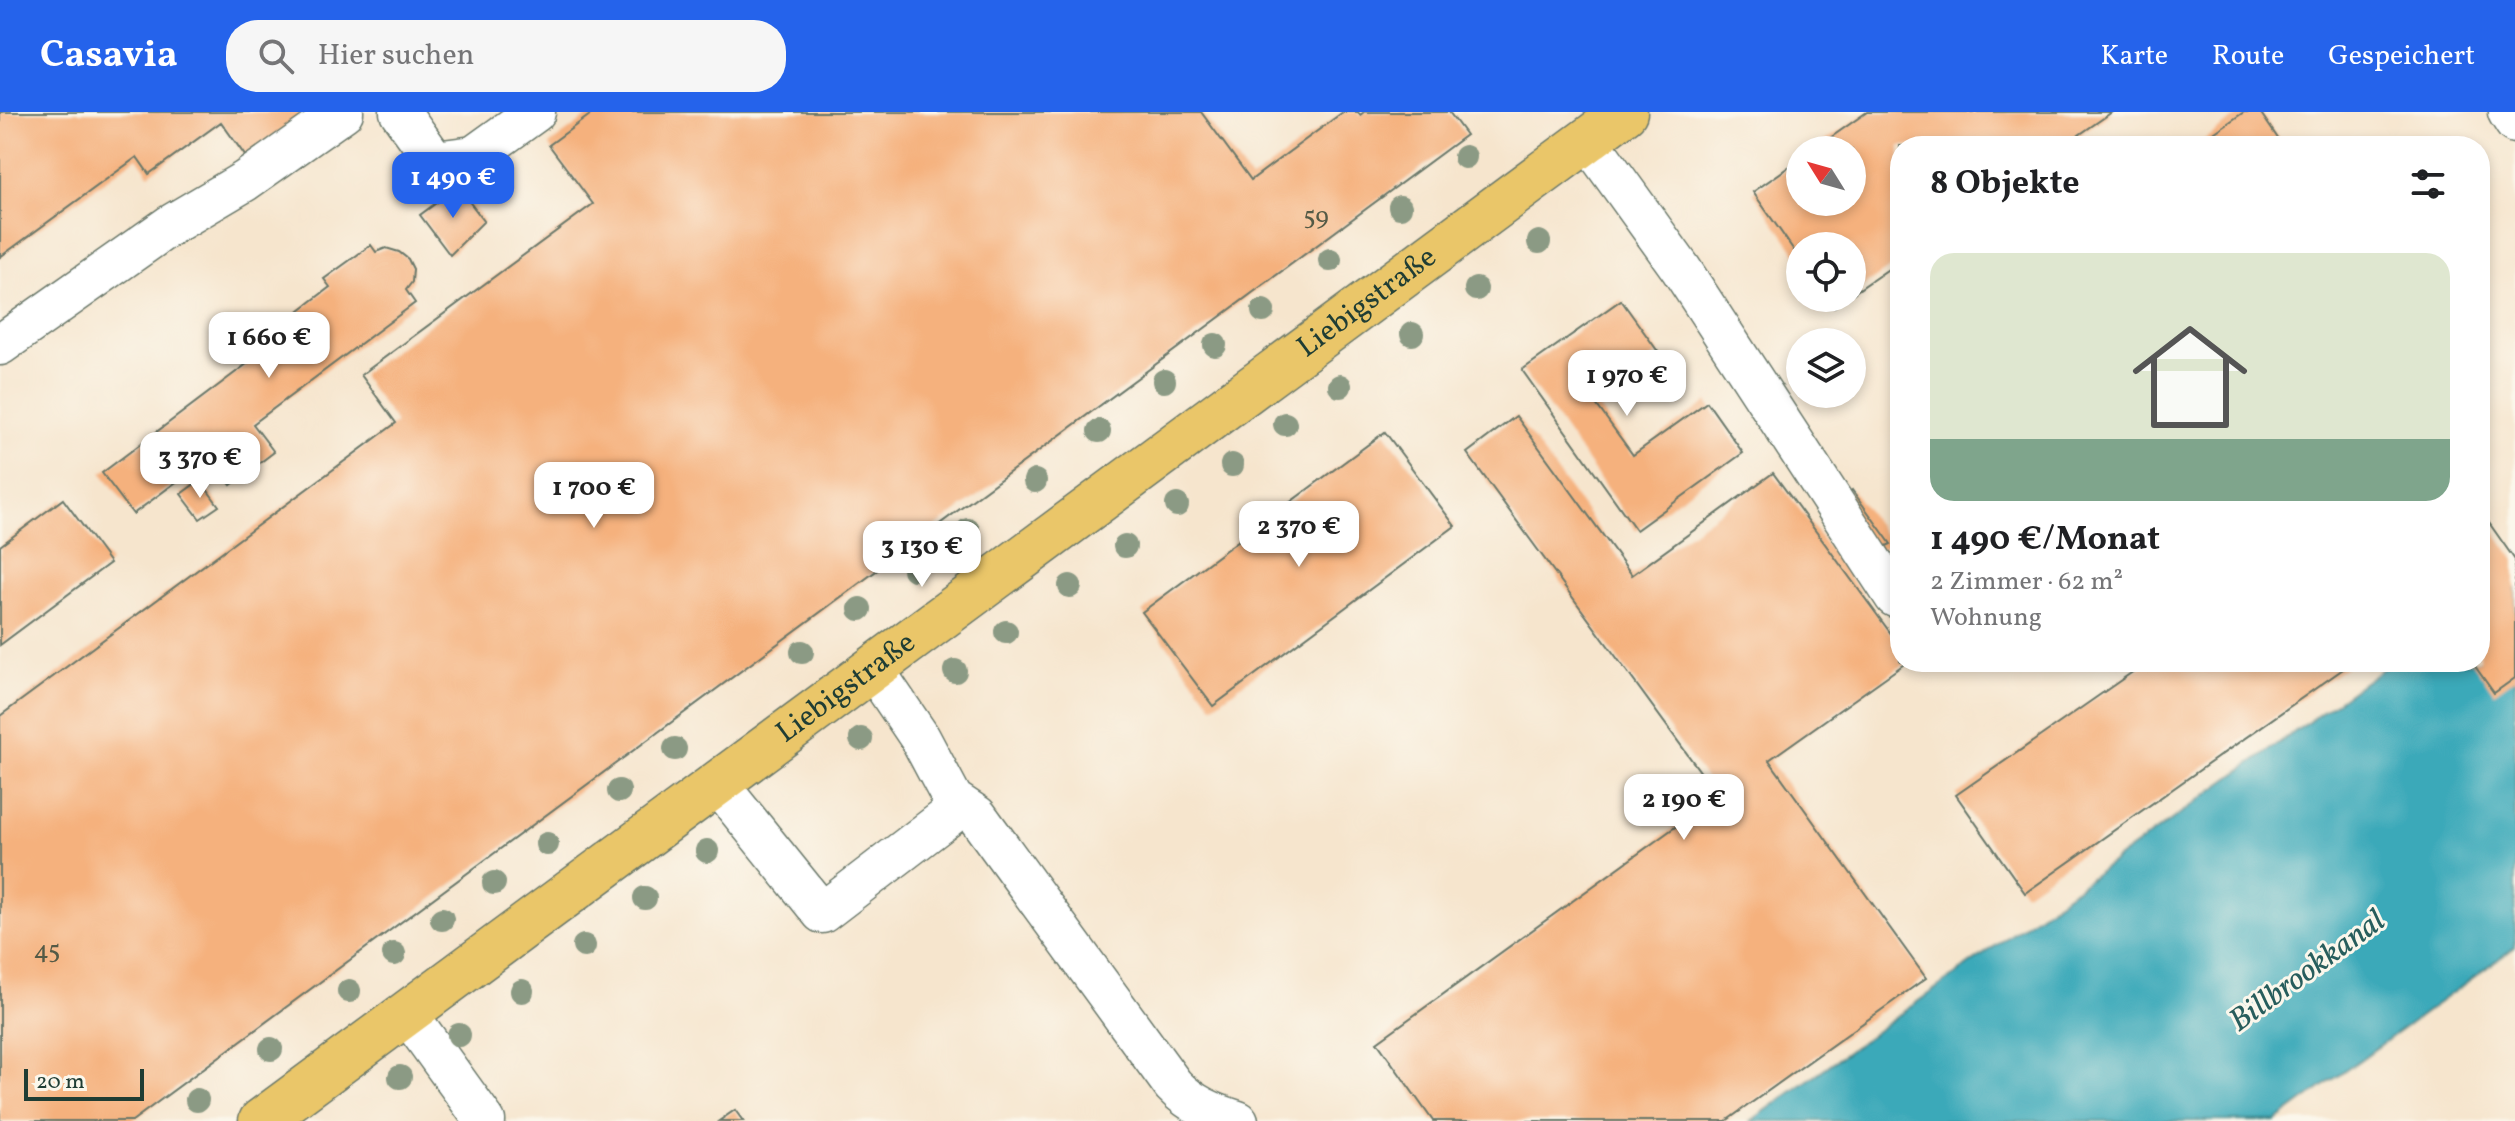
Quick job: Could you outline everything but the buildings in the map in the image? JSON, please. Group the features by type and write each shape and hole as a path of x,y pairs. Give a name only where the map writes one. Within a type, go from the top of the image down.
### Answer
{"main road":[{"name":"Liebigstraße","path":"274,1117 407,1013 872,667 1625,112"}],"street":[{"path":"0,345 169,226 245,181 343,112"},
{"path":"400,112 435,161 474,156 535,112"},
{"path":"2508,112 2515,123"},
{"path":"1588,140 1681,269 1890,589"},
{"path":"872,667 920,738 953,800 977,816 1173,1085 1187,1100 1209,1112 1238,1121"},
{"path":"717,783 822,913 950,815 953,800"},
{"path":"407,1013 485,1121"}],"water":[{"name":"Billbrookkanal","path":"2515,588 2515,947 2276,1121 1751,1121 2378,672 2490,672 2490,641"}]}
